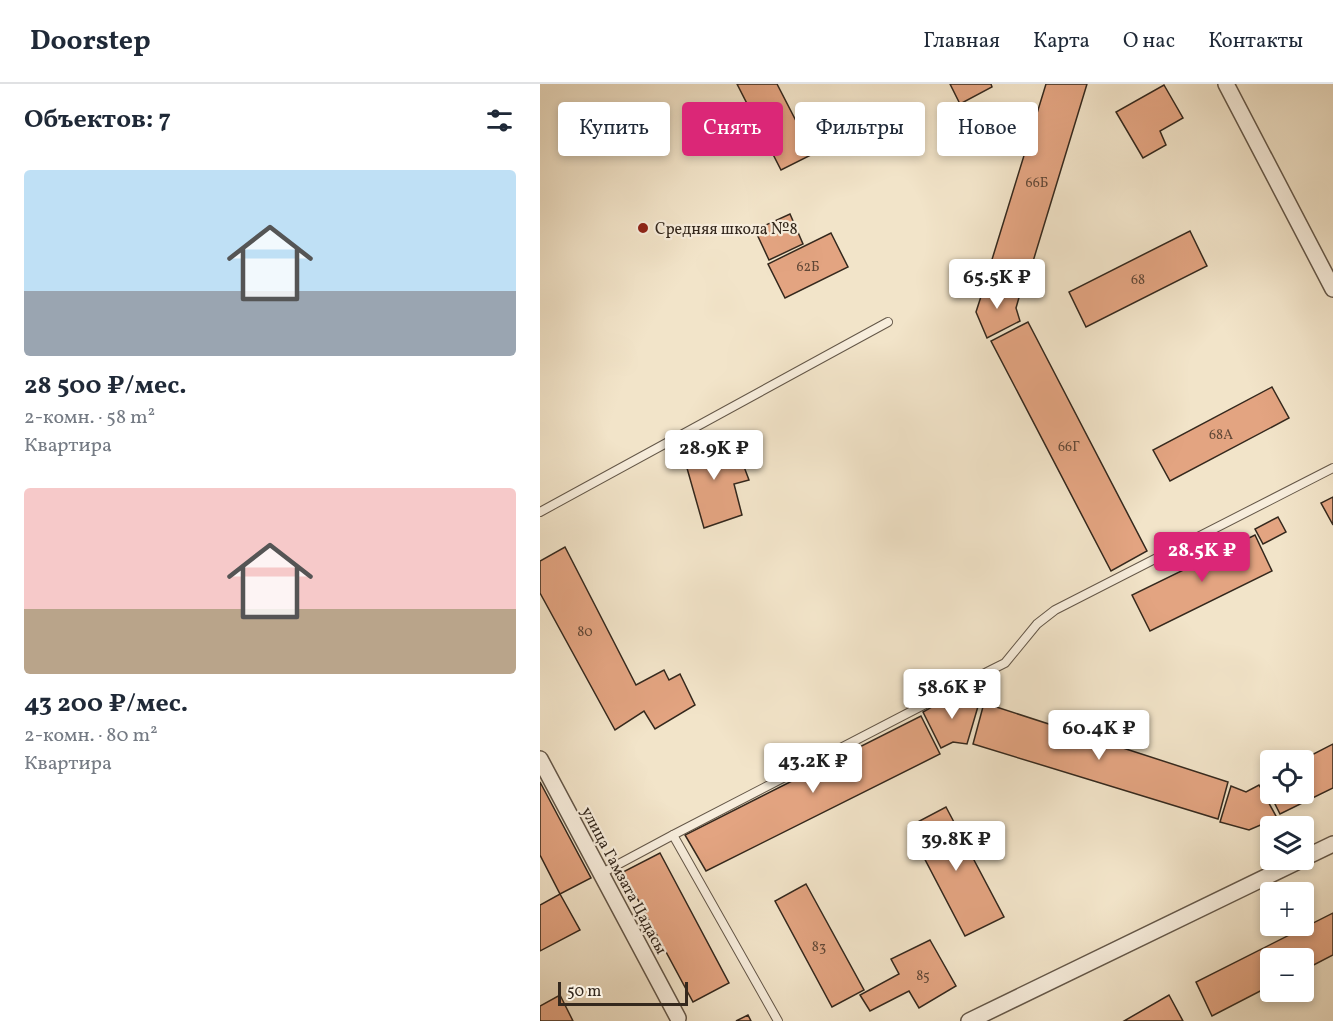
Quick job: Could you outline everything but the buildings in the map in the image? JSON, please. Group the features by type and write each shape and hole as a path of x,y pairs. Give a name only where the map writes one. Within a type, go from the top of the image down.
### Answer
{"street":[{"path":"1226,84 1333,289"},
{"name":"улица Гамзата Цадасы","path":"540,759 678,1018"},
{"path":"1314,853 1333,844"},
{"path":"969,1021 1279,870"}],"lane":[{"path":"540,512 888,322"},
{"path":"602,873 1005,663 1037,624 1055,610 1333,468"},
{"path":"673,835 778,1021"}],"place":[{"name":"Средняя школа №8","path":"643,228"}]}
